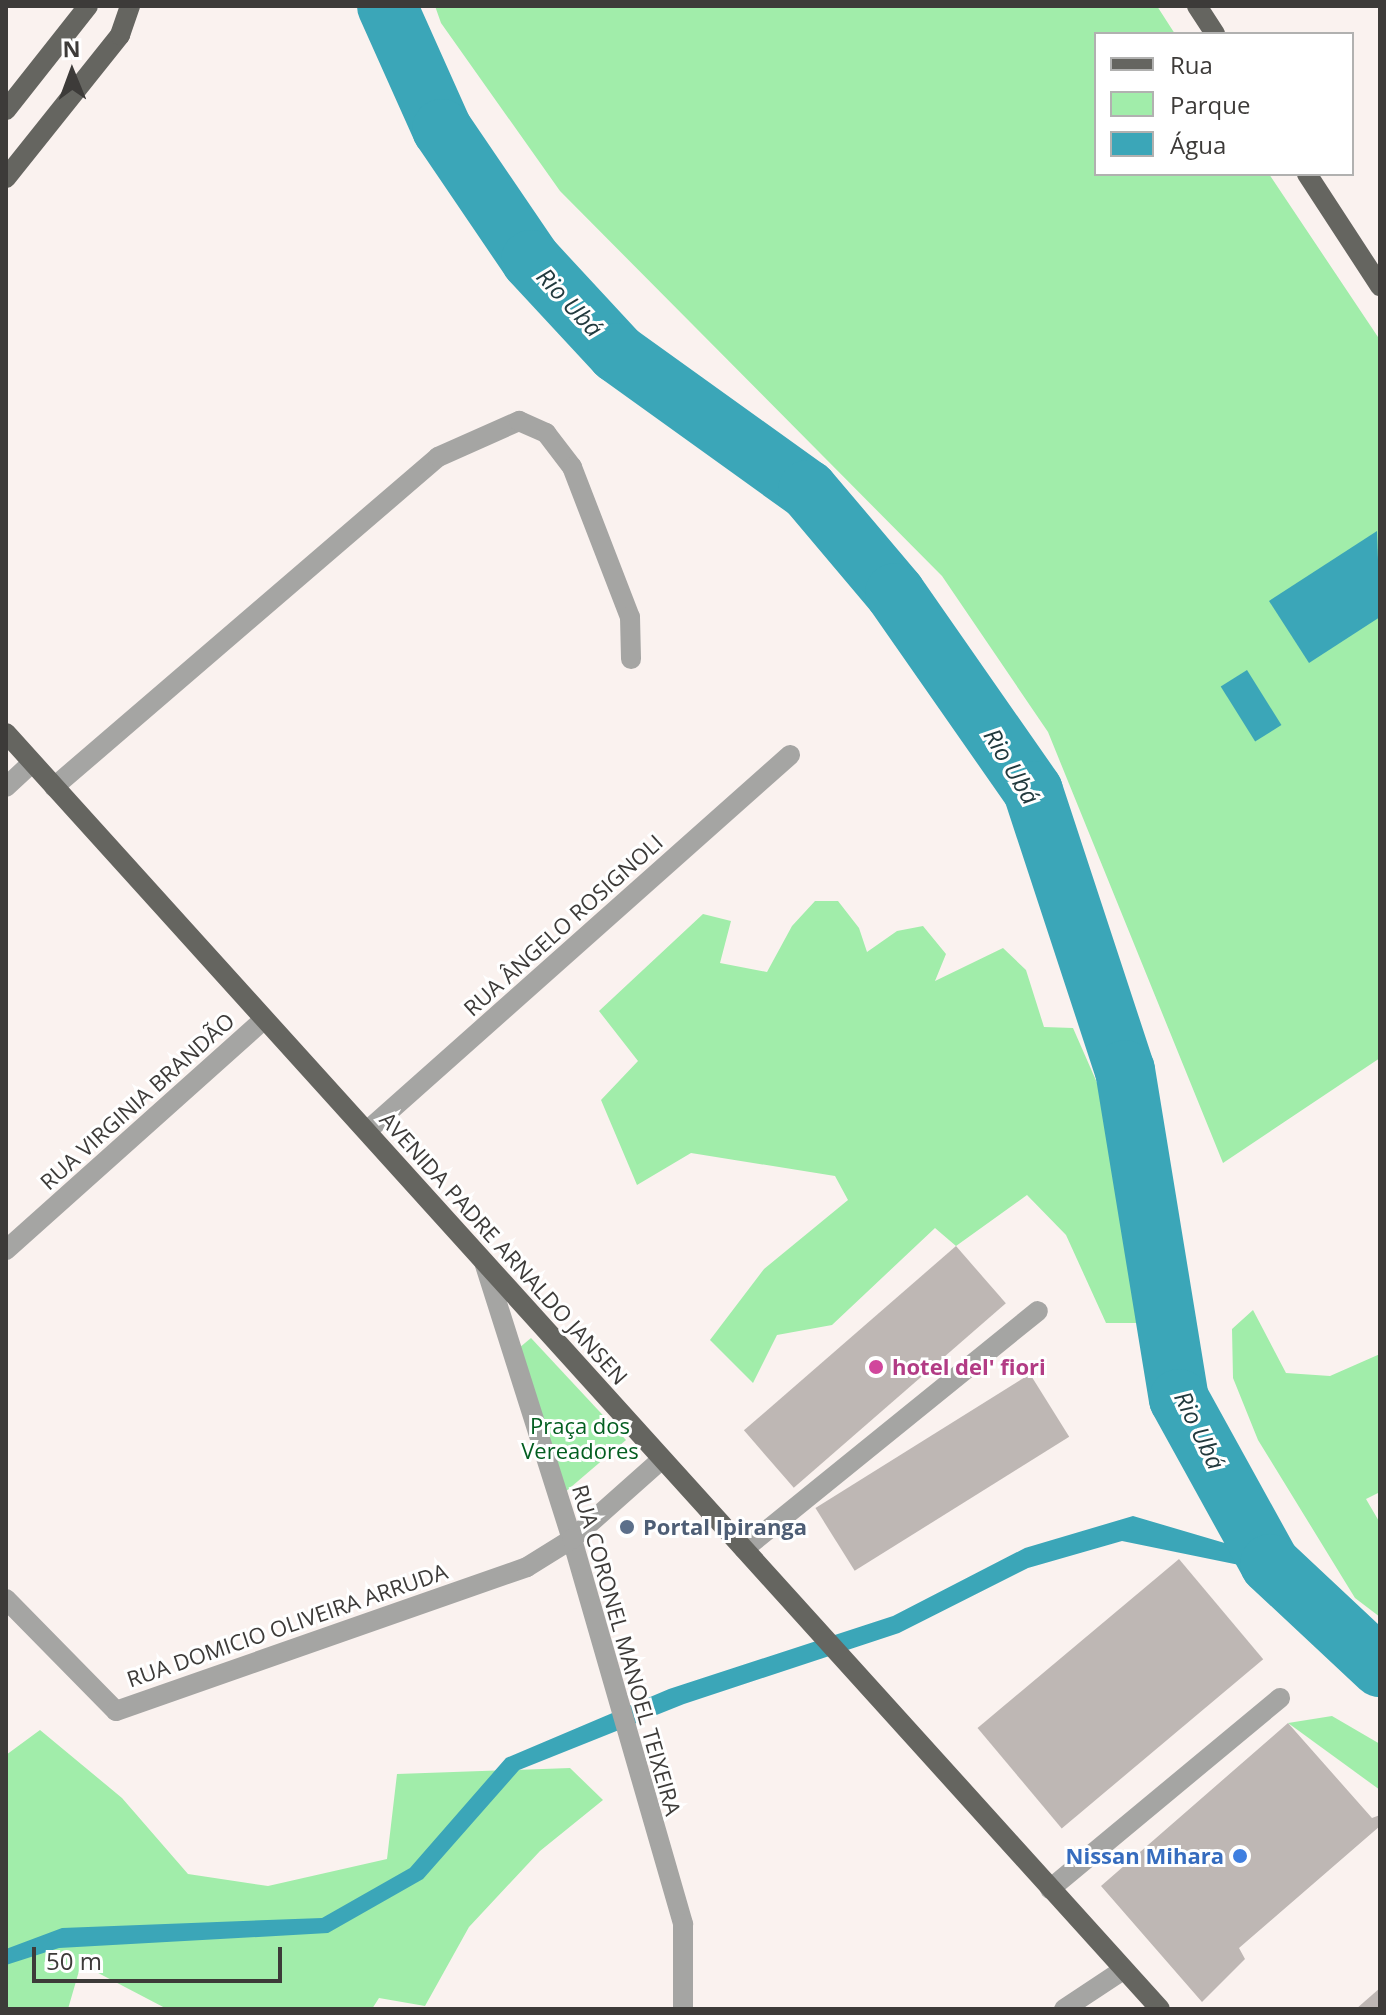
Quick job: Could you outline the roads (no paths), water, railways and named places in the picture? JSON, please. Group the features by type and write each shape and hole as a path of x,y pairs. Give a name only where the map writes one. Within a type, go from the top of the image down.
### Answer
{"main road":[{"path":"6,110 88,6"},
{"path":"6,178 120,35 130,6"},
{"path":"1197,6 1214,32"},
{"path":"1308,176 1380,286"},
{"name":"AVENIDA PADRE ARNALDO JANSEN","path":"6,733 1160,2009"}],"street":[{"path":"54,787 438,457 519,421 546,433 572,467 630,617 631,659"},
{"name":"RUA ÂNGELO ROSIGNOLI","path":"367,1131 790,755"},
{"path":"6,787 32,763"},
{"name":"RUA VIRGINIA BRANDÃO","path":"6,1250 263,1020"},
{"name":"RUA CORONEL MANOEL TEIXEIRA","path":"484,1262 572,1539 613,1695 683,1924 683,2009"},
{"path":"744,1549 1038,1311"},
{"path":"572,1539 662,1459"},
{"name":"RUA DOMICIO OLIVEIRA ARRUDA","path":"6,1599 116,1711 527,1567 572,1539"},
{"path":"1050,1889 1280,1698"},
{"path":"1064,2009 1123,1970"}],"water":[{"path":"1377,531 1380,617 1309,663 1269,601"},
{"path":"1247,670 1281,725 1255,742 1221,686"},
{"path":"1133,1516 1245,1549 1254,1568 1122,1541 1028,1568 899,1633 684,1704 519,1770 423,1879 328,1933 59,1948 6,1965 6,1949 62,1928 322,1918 410,1868 506,1758 669,1689 893,1616 1025,1548"}],"waterway":[{"name":"Rio Ubá","path":"387,6 442,129 531,260 617,353 808,490 895,593 1033,791 1125,1070 1179,1399 1270,1564 1380,1667"}],"place":[{"name":"hotel del' fiori","path":"876,1367"},
{"name":"Portal Ipiranga","path":"627,1527"},
{"name":"Nissan Mihara","path":"1240,1856"}],"park label":[{"name":"Praça dos Vereadores","path":"580,1438"}]}
